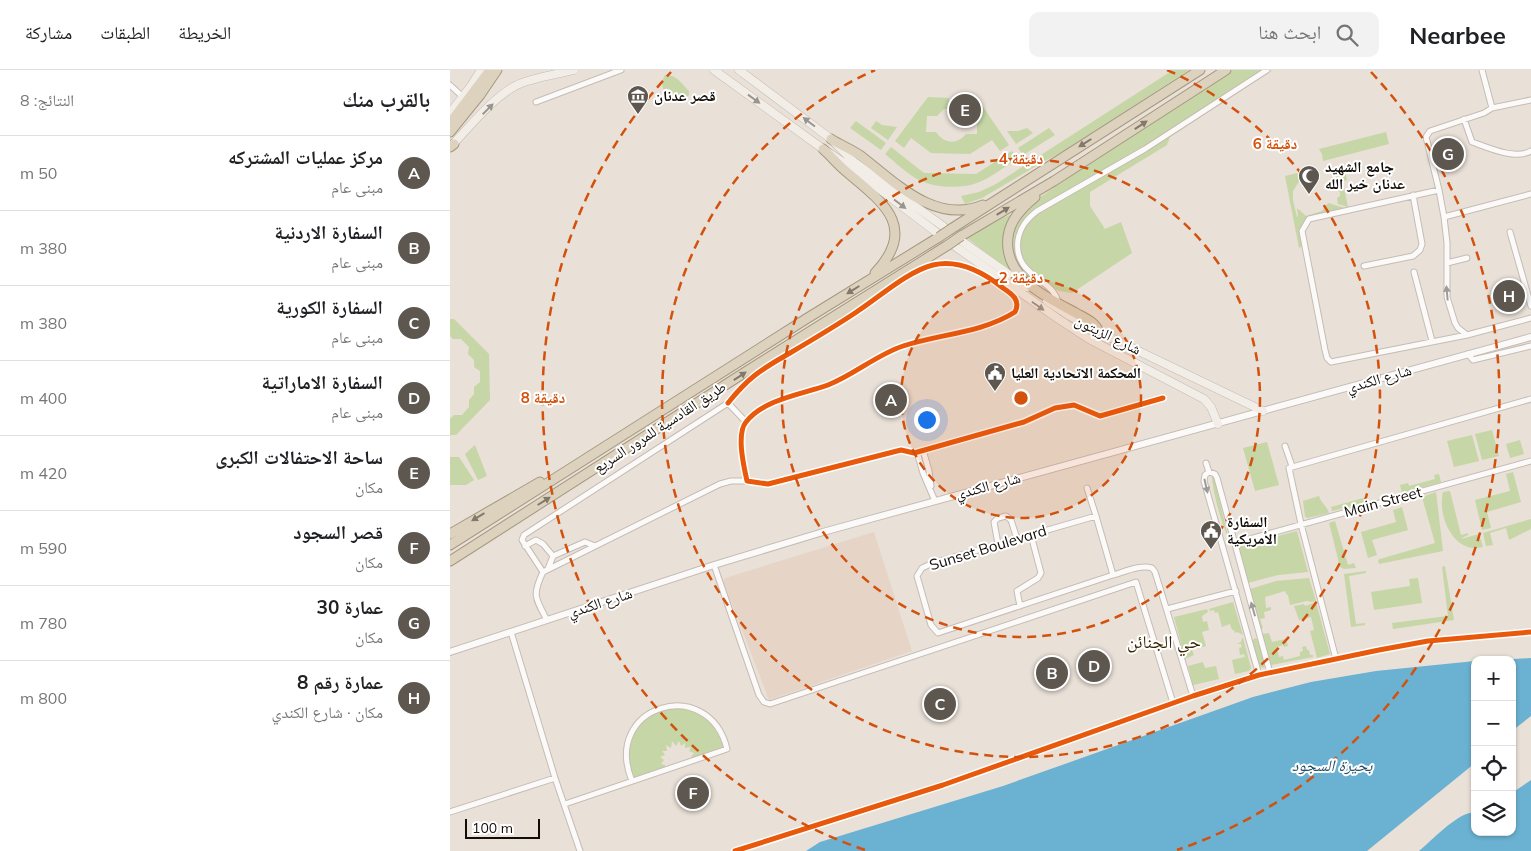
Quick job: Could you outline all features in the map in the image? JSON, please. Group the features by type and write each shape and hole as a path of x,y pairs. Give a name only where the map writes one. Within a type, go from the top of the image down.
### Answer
{"highway":[{"path":"450,123 490,70"},
{"path":"450,132 480,95 497,70"},
{"name":"طريق القادسية للمرور السريع","path":"450,545 869,280 947,228 999,198 1200,70"},
{"name":"طريق القادسية للمرور السريع","path":"450,561 747,371 952,246 1226,70"},
{"path":"834,142 858,154 919,199 935,207 961,210 979,207 999,198"},
{"path":"823,149 846,172 877,197 891,216 895,235 893,246 886,261 869,280"},
{"path":"1054,181 1014,217 1008,233 1007,243 1010,260 1026,282 1060,310 1093,323 1099,332"},
{"path":"450,534 531,486 598,451"}],"main road":[{"path":"450,113 481,70"},
{"path":"451,146 496,101 516,86 535,79 574,70"},
{"path":"714,70 849,166 938,235"},
{"path":"739,70 834,142 854,161 947,228"},
{"path":"832,155 842,156 842,152 834,142"},
{"name":"شارع الزيتون","path":"962,239 1060,310 1090,339 1204,399 1211,407 1218,424"},
{"name":"شارع الزيتون","path":"952,246 1060,310"},
{"name":"شارع الزيتون","path":"1099,332 1263,411"}],"street":[{"path":"536,102 621,70"},
{"path":"1060,310 1055,294 1028,271 1019,254 1019,234 1029,217 1145,149 1266,70"},
{"path":"1482,70 1492,108"},
{"path":"450,85 463,97"},
{"path":"1467,335 1458,328 1449,307 1444,217 1426,137 1430,131 1484,113 1492,108 1531,100"},
{"path":"1464,119 1472,142 1520,155 1531,151"},
{"path":"1439,190 1309,219 1302,231 1327,358 1331,362 1467,335 1531,318"},
{"path":"1444,217 1531,194"},
{"path":"1364,266 1413,256 1420,250 1422,244 1413,195"},
{"path":"1510,232 1531,306"},
{"path":"1447,263 1467,258"},
{"path":"546,570 522,540 524,535 728,403 748,382 764,369 831,330 913,273 924,268 944,264 960,265 971,268 994,280 1016,299 1015,312 1001,320 902,346 830,384 794,394 762,409 746,422 742,428 741,450 747,481"},
{"path":"1414,272 1432,341"},
{"name":"شارع الكندي","path":"450,652 714,565 934,501 1531,337"},
{"path":"1468,354 1473,360 1531,346"},
{"path":"546,570 731,480 768,484 900,450 914,453 1024,422 1055,408 1074,405 1100,416 1163,398"},
{"path":"1336,659 1288,470 1292,466 1531,399"},
{"path":"728,403 746,422"},
{"path":"1285,446 1292,466"},
{"path":"920,451 929,471 934,501"},
{"name":"Main Street","path":"1235,543 1531,461"},
{"path":"1206,463 1209,472"},
{"path":"1209,472 1215,474 1217,478 1270,673"},
{"path":"1209,472 1205,475 1204,481 1259,675"},
{"path":"1087,488 1113,576"},
{"path":"998,544 994,522 995,519 1001,517 1006,516 1011,520 1016,539"},
{"name":"Sunset Boulevard","path":"1096,516 922,568 916,576 931,625 938,633 1113,576 1143,567 1152,568 1167,609 1193,696"},
{"path":"1020,606 1017,591 1038,578 1041,573 1031,535"},
{"path":"526,546 538,540 552,556"},
{"path":"1223,547 1229,540 1235,543"},
{"path":"547,620 536,594 536,586 552,556 585,542 594,546"},
{"path":"1223,547 1230,550 1235,543"},
{"path":"714,565 759,695 766,704 1136,582 1173,703"},
{"path":"1236,592 1239,586 1247,588"},
{"path":"1167,609 1236,592 1243,595 1247,588"},
{"path":"511,632 555,778 580,851"},
{"path":"735,851 943,786 1173,703 1259,675 1428,641 1531,632"},
{"path":"1248,636 1260,633"},
{"path":"565,804 727,749 724,737 717,724 706,714 693,708 666,706 655,710 638,722 630,734 627,743 626,768 632,781"},
{"path":"450,812 555,778"}],"shaded area":[{"path":"874,532 912,651 769,700 723,581 725,578"}],"green space":[{"path":"1173,70 1189,70 1064,151 982,198 965,204 961,196 979,192 996,184"},
{"path":"1232,70 1272,70 1170,137 1167,145 1090,192 1090,206 1105,229 1121,222 1132,253 1072,293 1059,291 1012,273 967,238 1002,218 1020,211"},
{"path":"665,75 676,78 689,91 689,95 685,99 678,100 674,98 673,92 669,89 663,89 662,81"},
{"path":"928,97 949,98 949,108 943,110 937,116 927,116 926,132 936,132 943,139 951,142 959,140 966,134 977,134 977,118 966,117 959,110 955,109 955,98 977,98 1009,145 1000,151 992,140 970,154 931,153 911,138 904,148 895,141"},
{"path":"856,121 886,143 881,150 850,128"},
{"path":"876,121 882,125 897,127 888,140 871,128"},
{"path":"1027,128 1033,133 1016,144 1007,131 1018,131"},
{"path":"1049,128 1055,135 1023,155 1018,148"},
{"path":"1386,132 1389,144 1323,161 1319,149"},
{"path":"891,147 924,173 976,174 1012,151 1018,159 977,183 948,187 926,183 906,171 885,154"},
{"path":"1345,170 1347,180 1343,182 1348,207 1338,204 1337,198 1340,196 1340,192 1333,185 1337,172"},
{"path":"1297,173 1300,180 1293,191 1293,200 1297,217 1297,208 1306,216 1322,211 1328,203 1345,208 1345,210 1307,219 1299,232 1302,246 1299,248 1285,176"},
{"path":"450,319 454,319 489,354 490,400 456,435 450,435 450,419 454,415 462,415 469,407 469,400 474,394 474,387 480,382 480,371 474,367 474,360 468,354 469,347 461,339 453,339 450,336"},
{"path":"1492,430 1499,456 1482,460 1475,434"},
{"path":"1472,435 1479,461 1454,467 1447,441"},
{"path":"1520,440 1524,454 1510,458 1506,444"},
{"path":"1267,442 1279,485 1255,491 1243,448"},
{"path":"475,445 487,476 478,480 465,454"},
{"path":"450,457 459,457 474,480 466,485 450,485"},
{"path":"1513,472 1521,502 1487,512 1491,528 1482,530 1475,500 1510,491 1506,474"},
{"path":"1439,474 1441,482 1402,493 1400,485 1408,483 1409,486 1435,479 1434,475"},
{"path":"1212,476 1214,478 1228,536 1218,507"},
{"path":"1450,491 1461,535 1468,533 1468,535 1461,539 1479,534 1483,547 1473,548 1464,545 1450,532 1445,522 1442,502 1443,492"},
{"path":"1436,492 1443,551 1379,564 1378,560 1380,559 1435,543 1422,497"},
{"path":"1319,496 1329,513 1307,518 1303,501"},
{"path":"1367,497 1368,502 1332,511 1331,507"},
{"path":"1402,507 1408,530 1372,540 1377,555 1368,558 1361,532 1396,522 1393,510"},
{"path":"1531,519 1531,529 1509,540 1506,528 1490,533 1493,545 1486,546 1483,533"},
{"path":"1335,521 1348,565 1354,563 1356,568 1344,569 1340,567 1329,523"},
{"path":"1297,531 1308,572 1278,575 1248,583 1238,548"},
{"path":"1445,566 1454,620 1393,629 1392,623 1448,616 1442,567"},
{"path":"1366,571 1366,573 1349,576 1356,624 1365,623 1365,625 1351,627 1344,574"},
{"path":"1309,578 1316,601 1290,605 1285,591 1265,597 1266,608 1271,607 1271,610 1264,612 1265,618 1260,619 1263,628 1261,629 1250,589 1276,581"},
{"path":"1418,578 1422,603 1374,610 1371,592 1410,586 1409,579"},
{"path":"1233,602 1243,635 1235,633 1230,624 1222,627 1218,612 1215,613 1214,610 1210,611 1209,609"},
{"path":"1316,602 1330,654 1317,658 1310,631 1314,630 1311,617 1299,620 1294,606 1304,604 1305,606"},
{"path":"1207,609 1208,612 1202,616 1203,622 1207,621 1209,630 1202,632 1206,646 1192,650 1194,655 1185,659 1174,617"},
{"path":"1269,633 1272,642 1286,639 1288,646 1277,647 1279,657 1283,656 1284,660 1300,656 1300,652 1303,651 1302,647 1306,646 1313,657 1271,665 1262,634"},
{"path":"1242,638 1251,668 1249,671 1235,674 1232,660 1245,657 1244,654 1240,655 1239,648 1242,647 1241,644 1237,644 1241,642"},
{"path":"1255,638 1259,640 1266,665 1263,668 1259,666 1252,641"},
{"path":"1203,662 1205,668 1216,666 1219,679 1193,685 1188,666"},
{"path":"676,708 696,712 708,719 725,748 693,758 691,757 694,753 689,751 691,747 685,748 685,743 681,746 679,741 676,746 672,741 671,748 666,745 667,751 662,751 665,755 660,757 664,760 661,764 665,765 665,767 633,778 628,755 637,729 647,718"}],"water":[{"path":"1531,658 1531,716 1516,728 1516,701 1516,659"},
{"name":"بحيرة السجود","path":"1471,661 1471,766 1367,851 806,851 820,842 1003,786 1253,697 1311,682 1376,671"},
{"path":"1531,780 1531,851 1419,851 1454,821 1469,813 1471,813 1471,836 1516,836 1516,790"}],"cycle path":[{"path":"728,403 747,382 767,367 864,307 913,273 923,268 943,264 961,265 970,268 995,282 1015,298 1017,304 1015,312 975,329 903,346 884,354 838,381 784,398 763,408 754,414 743,427 741,442 747,481 768,484 901,450 914,453 1024,422 1055,408 1074,405 1100,416 1163,398"},
{"path":"735,851 943,785 1193,696 1259,675 1428,641 1531,632"}],"place":[{"name":"ساحة الاحتفالات الكبرى","path":"965,110"},
{"name":"قصر عدنان","path":"638,115"},
{"name":"عمارة 30","path":"1448,154"},
{"name":"جامع الشهيد عدنان خير الله","path":"1309,195"},
{"name":"عمارة رقم 8","path":"1509,296"},
{"name":"المحكمة الاتحادية العليا","path":"995,392"},
{"name":"مركز عمليات المشتركه","path":"891,400"},
{"name":"السفارة الأمريكية","path":"1211,550"},
{"name":"السفارة الاماراتية","path":"1094,666"},
{"name":"السفارة الاردنية","path":"1052,673"},
{"name":"السفارة الكورية","path":"940,704"},
{"name":"قصر السجود","path":"693,793"}],"district":[{"name":"حي الجنائن","path":"1164,642"}]}
